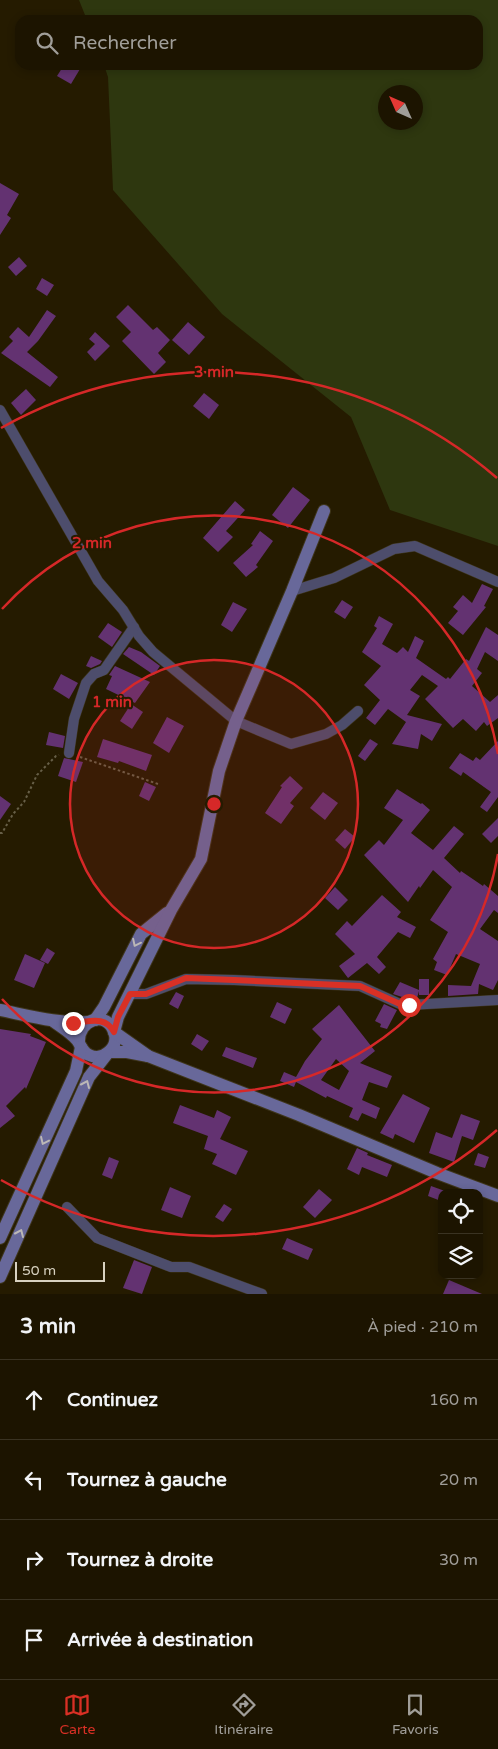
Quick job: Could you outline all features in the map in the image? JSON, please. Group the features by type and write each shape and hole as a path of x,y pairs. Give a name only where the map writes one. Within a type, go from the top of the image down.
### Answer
{"street":[{"path":"0,410 98,581 123,610 139,636 153,652 236,721 291,744 326,734 342,725 358,711"},
{"path":"0,1277 89,1077 114,1045 114,1032 118,1017 171,910 202,859 219,771 236,721 292,591 324,510"},
{"path":"292,591 334,578 394,549 415,546 498,582"},
{"path":"69,753 74,719 86,682 94,674 104,670 134,627"},
{"path":"0,1238 76,1071 80,1030 92,1021 104,1007 141,934 171,910"},
{"path":"130,994 146,994 186,978 360,986 400,1004 409,1005 498,1000"},
{"path":"0,1010 53,1021 107,1023 114,1032 148,1056"},
{"path":"53,1021 69,1032 89,1055 95,1057 108,1053 126,1052 148,1056 299,1115 436,1173 498,1196"},
{"path":"67,1207 97,1238 171,1267 190,1266 257,1293"}],"path":[{"path":"0,833 2,833 13,814 24,802 38,775 56,756 69,753 158,784"}],"green space":[{"path":"79,0 498,0 498,546 390,510 351,417 222,314 113,190 108,77 106,70 483,70 483,15 85,15"}],"building":[{"path":"61,70 79,70 71,84 57,76"},
{"path":"0,183 19,194 7,215 11,218 0,235"},
{"path":"19,257 27,266 16,276 8,267"},
{"path":"42,278 54,285 47,296 36,289"},
{"path":"128,305 153,330 157,327 170,340 158,353 166,362 154,374 122,341 131,332 116,317"},
{"path":"47,310 56,316 38,341 27,352 58,377 50,387 1,353 13,341 9,337 18,327 29,337"},
{"path":"188,322 205,337 189,355 172,340"},
{"path":"95,332 110,346 95,361 87,352 95,344 89,339"},
{"path":"26,389 36,400 21,415 11,403"},
{"path":"204,393 219,405 209,419 193,406"},
{"path":"293,487 310,500 288,528 272,515"},
{"path":"235,501 245,510 226,531 233,537 218,552 203,538"},
{"path":"260,531 273,541 256,565 258,567 246,577 233,563 253,545 251,544"},
{"path":"482,584 493,589 484,606 486,607 463,635 448,623 458,611 453,607 463,595 472,603"},
{"path":"342,600 353,607 345,619 334,612"},
{"path":"233,602 247,609 232,632 221,625"},
{"path":"379,616 393,624 382,644 397,653 403,647 408,652 415,636 424,641 416,658 446,679 448,677 450,679 466,659 469,661 486,627 498,635 498,661 485,652 477,669 482,673 472,686 490,702 498,695 498,718 487,726 484,722 476,731 463,719 453,728 425,699 438,686 422,675 410,690 420,696 407,715 442,724 432,741 421,734 418,749 392,744 406,722 388,709 375,725 366,718 380,700 364,685 381,666 362,652 377,628 374,626"},
{"path":"108,623 122,632 112,647 98,637"},
{"path":"129,647 141,652 160,666 154,675 123,654"},
{"path":"91,656 102,661 91,668 86,666"},
{"path":"115,666 150,682 135,703 106,689 112,676 109,675"},
{"path":"61,674 78,683 69,699 53,689"},
{"path":"131,704 143,712 132,729 120,721"},
{"path":"167,717 184,726 169,753 153,743"},
{"path":"49,732 65,736 63,748 46,745"},
{"path":"103,739 152,755 146,771 119,761 118,763 97,757"},
{"path":"370,739 378,744 365,761 358,756"},
{"path":"498,741 498,797 487,812 480,807 491,792 463,772 461,776 449,768 460,753 473,761 476,757 480,760"},
{"path":"64,758 83,762 76,782 58,776"},
{"path":"290,776 303,788 290,803 294,806 281,824 265,813 282,787 280,786"},
{"path":"145,782 156,787 149,801 139,796"},
{"path":"397,789 422,803 430,810 411,833 433,850 454,826 464,834 444,858 460,873 461,871 483,886 484,884 498,896 498,913 494,910 480,929 498,941 498,980 493,990 479,984 478,994 448,996 448,985 471,986 480,964 456,954 447,975 434,970 437,962 433,959 448,932 430,920 452,887 433,870 408,902 364,855 379,840 384,845 403,820 384,808"},
{"path":"323,792 338,803 325,820 310,808"},
{"path":"0,796 11,804 0,820"},
{"path":"498,818 498,836 491,843 482,834"},
{"path":"345,829 355,837 345,849 335,840"},
{"path":"335,887 348,900 338,910 325,898"},
{"path":"382,895 401,912 397,917 416,927 410,938 398,932 377,957 386,967 379,974 367,963 348,978 339,966 355,954 335,934 347,921 352,926"},
{"path":"47,948 55,953 48,964 40,960"},
{"path":"25,954 45,963 34,988 14,980"},
{"path":"419,979 429,979 429,995 419,995 419,991 417,998 393,994 400,982 419,990"},
{"path":"176,992 184,996 178,1009 169,1004"},
{"path":"277,1002 292,1009 285,1024 270,1017"},
{"path":"384,1004 397,1010 387,1029 380,1027 381,1024 375,1021"},
{"path":"339,1005 375,1051 360,1063 392,1076 387,1088 369,1082 362,1100 380,1108 376,1119 362,1113 358,1121 349,1117 353,1108 327,1096 326,1098 296,1082 294,1087 280,1081 284,1072 296,1077 305,1061 322,1039 312,1029","holes":["336,1059 349,1071 339,1090 321,1080"]},
{"path":"0,1029 31,1034 30,1036 46,1042 26,1089 25,1087 6,1106 15,1116 0,1128"},
{"path":"197,1034 209,1041 202,1051 191,1044"},
{"path":"226,1047 257,1058 253,1068 222,1056"},
{"path":"403,1094 430,1108 414,1143 395,1134 393,1139 380,1133"},
{"path":"180,1105 214,1118 217,1110 231,1117 220,1139 248,1151 236,1175 212,1164 217,1154 204,1149 208,1136 173,1123"},
{"path":"461,1114 480,1121 473,1140 462,1136 454,1162 429,1153 436,1132 452,1138"},
{"path":"357,1148 368,1153 367,1155 392,1165 387,1177 362,1167 359,1175 347,1169"},
{"path":"478,1153 489,1157 485,1168 474,1165"},
{"path":"109,1157 119,1161 112,1179 102,1175"},
{"path":"431,1186 439,1189 438,1200 428,1196"},
{"path":"170,1187 191,1196 182,1218 161,1210"},
{"path":"319,1189 332,1200 315,1218 303,1207"},
{"path":"224,1204 232,1209 223,1222 215,1217"},
{"path":"287,1238 313,1249 308,1260 282,1249"},
{"path":"134,1260 152,1267 142,1294 123,1288"},
{"path":"449,1280 482,1294 443,1294"}],"route":[{"path":"73,1023 101,1020 112,1027 114,1032 118,1017 130,994 146,994 186,978 360,986 400,1004 409,1005"}]}
